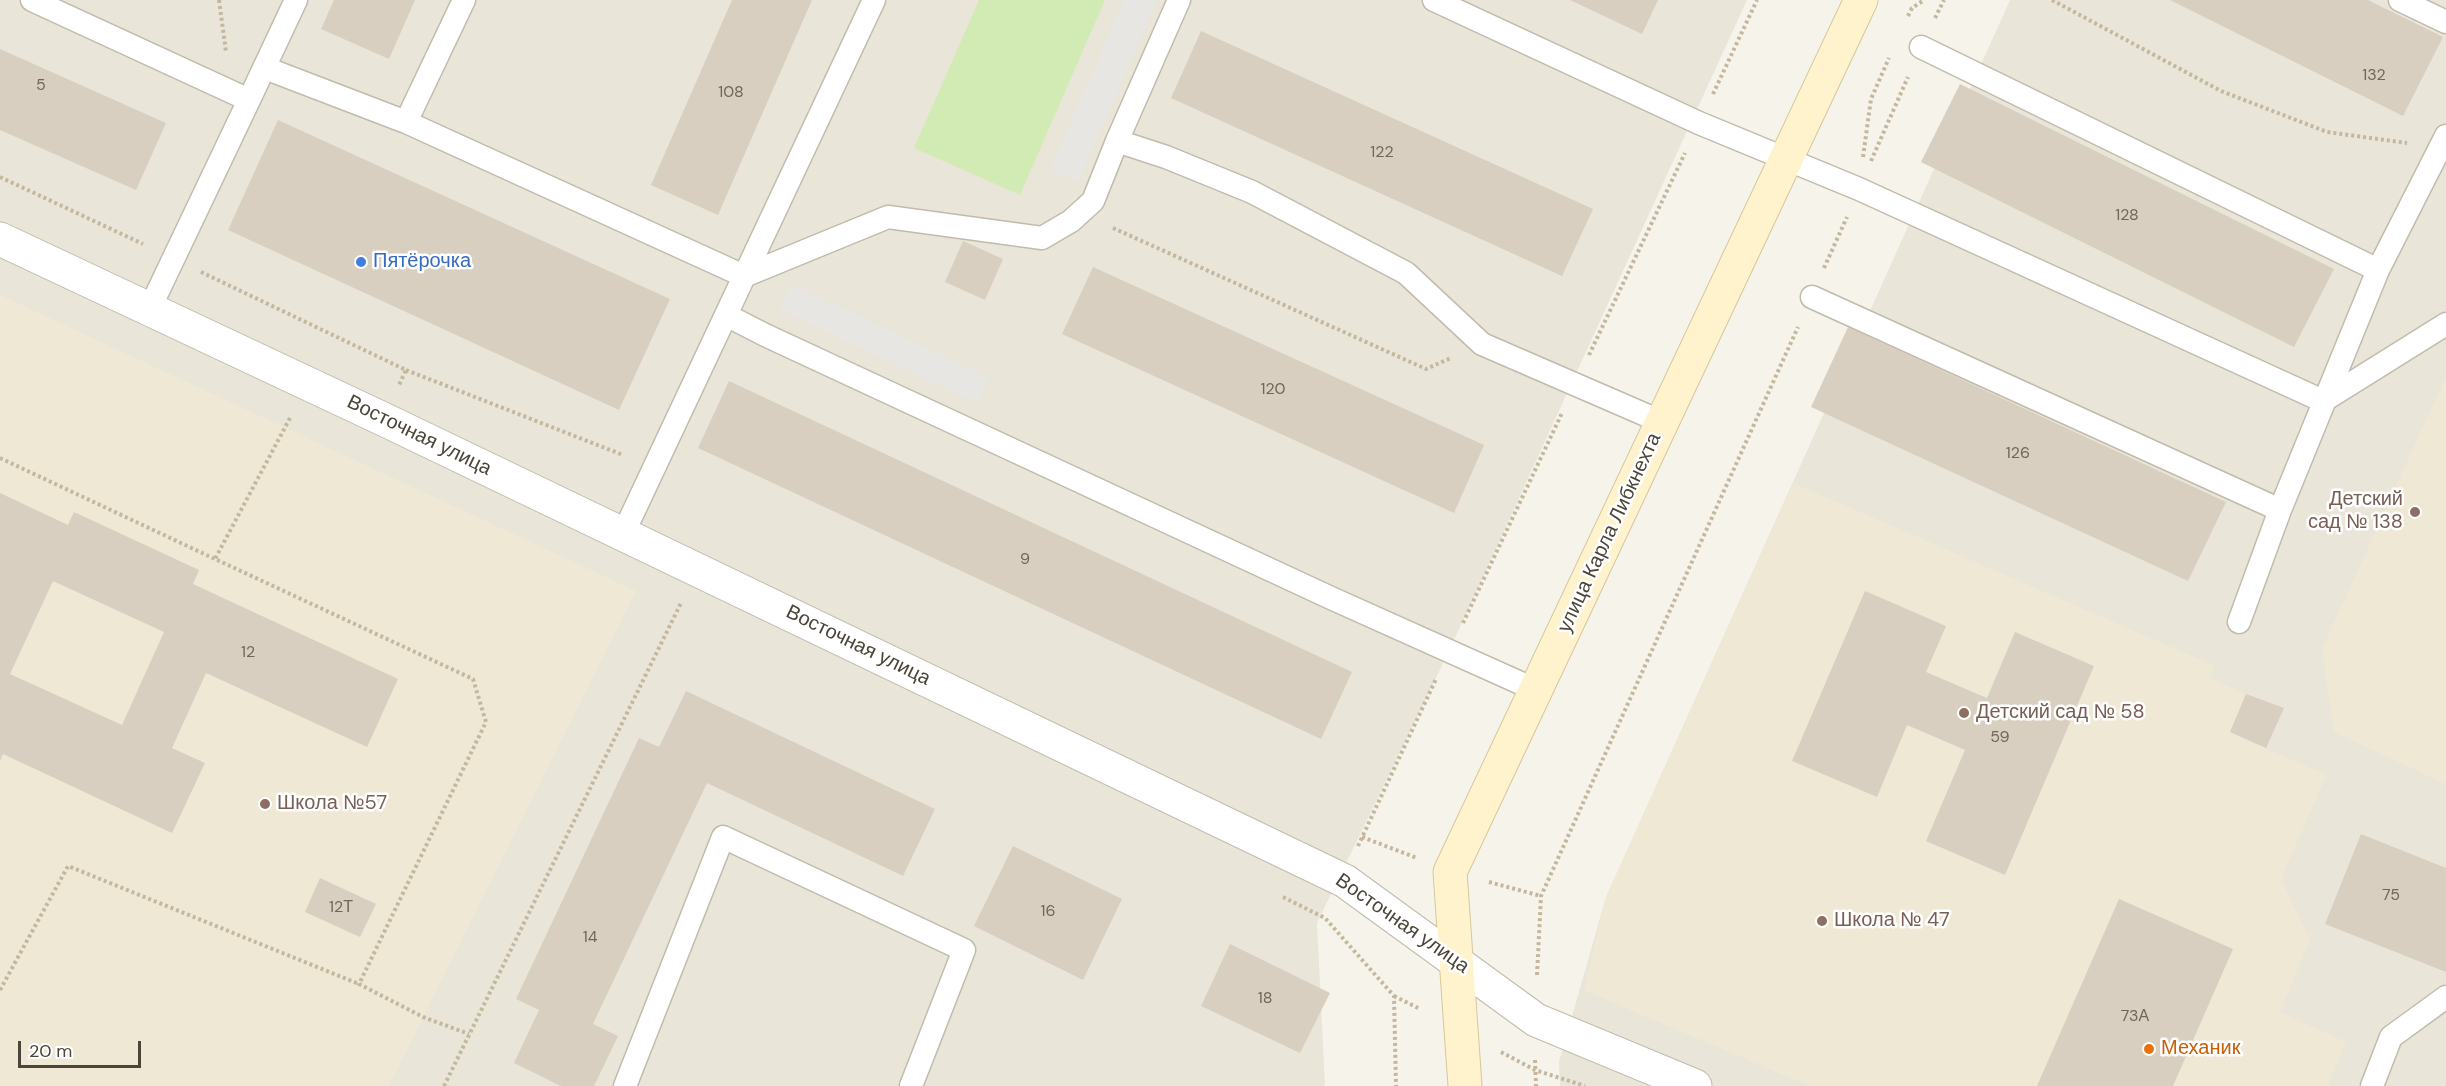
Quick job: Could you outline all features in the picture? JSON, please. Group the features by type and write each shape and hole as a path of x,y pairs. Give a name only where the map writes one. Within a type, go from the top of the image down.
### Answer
{"main road":[{"name":"улица Карла Либкнехта","path":"1465,1086 1450,872 1862,0"}],"street":[{"name":"Восточная улица","path":"0,239 383,419 1345,881 1536,1020 1695,1086"}],"lane":[{"path":"32,0 240,96"},
{"path":"150,308 174,259 240,96 265,68 296,0"},
{"path":"406,122 464,0"},
{"path":"623,534 873,0"},
{"path":"265,68 406,122 744,276 888,217 1042,238 1093,201 1179,0"},
{"path":"1434,0 1699,123 1859,189 2323,400"},
{"path":"2400,0 2446,22"},
{"path":"1921,47 2378,270"},
{"path":"1118,141 1166,157 1252,192 1406,273 1482,344 1662,422"},
{"path":"2239,622 2323,400 2378,270 2443,142"},
{"path":"1812,297 2280,510"},
{"path":"726,315 786,345 1536,690"},
{"path":"2323,400 2446,324"},
{"path":"625,1086 723,837 964,950 911,1086"},
{"path":"2372,1086 2391,1037 2446,997"}],"path":[{"path":"219,0 240,96"},
{"path":"1396,1086 1394,996 1325,918 1345,881 1362,837 1757,0"},
{"path":"1907,18 1912,8 1924,0"},
{"path":"1934,21 1944,0"},
{"path":"2052,0 2221,91 2327,132 2443,142"},
{"path":"1536,1086 1540,896 1812,297 1921,47"},
{"path":"1859,189 1871,99 1894,48"},
{"path":"0,177 406,370 654,468"},
{"path":"1079,213 1426,369 1482,344"},
{"path":"383,419 406,370"},
{"path":"215,559 291,415"},
{"path":"0,458 473,679 486,722 358,984"},
{"path":"444,1086 682,602"},
{"path":"1362,837 1450,872 1540,896"},
{"path":"0,990 68,866 358,984 423,1017 469,1034"},
{"path":"1535,1070 1585,1086"}],"shaded area":[{"path":"0,0 1747,0 1449,651 1317,923 1325,1086 0,1086"},
{"path":"1124,0 1157,0 1078,182 1050,170"},
{"path":"2010,0 2446,0 2446,1086 1560,1086 1559,1062 1606,897"},
{"path":"791,284 989,378 977,403 779,309"},
{"name":"Школа №57","path":"0,295 636,591 389,1086 0,1086"},
{"name":"Детский сад № 138","path":"2446,376 2446,784 2334,732 2322,649"},
{"path":"1793,483 2215,666 2210,678 2246,694 2230,733 2327,775 2281,879 2310,940 2280,1012 2346,1042 2328,1086 1809,1086 1584,990 1606,897"}],"green space":[{"path":"979,0 1105,0 1020,195 914,148"}],"building":[{"path":"334,0 415,0 389,59 321,29"},
{"path":"732,0 812,0 718,215 651,185"},
{"path":"1570,0 1658,0 1642,34"},
{"path":"2170,0 2368,0 2443,37 2403,116"},
{"path":"1201,31 1593,209 1562,276 1171,98"},
{"path":"0,49 166,123 136,190 0,130"},
{"path":"1960,84 2334,269 2294,347 1921,162"},
{"path":"278,120 670,299 619,410 228,230"},
{"path":"963,241 1003,259 985,300 945,282"},
{"path":"1093,267 1484,445 1454,513 1062,334"},
{"path":"1848,327 2226,502 2188,581 1811,407"},
{"path":"729,381 1352,672 1321,739 698,448"},
{"path":"0,493 68,525 74,512 199,570 193,584 398,679 367,747 206,673 172,748 205,763 172,833 3,754 0,761","holes":["53,581 164,632 122,725 10,674"]},
{"path":"1865,591 1946,626 1926,672 1987,698 2015,632 2094,666 2005,875 1926,841 1965,750 1907,725 1877,797 1792,761"},
{"path":"686,691 935,809 903,876 707,783 593,1024 618,1036 594,1086 561,1086 514,1063 539,1010 516,999 639,738 659,747"},
{"path":"2246,694 2284,708 2266,748 2230,732"},
{"path":"2361,834 2446,868 2446,972 2325,924"},
{"path":"1013,846 1122,899 1083,980 974,926"},
{"path":"320,878 376,904 360,937 305,912"},
{"path":"2119,899 2233,949 2173,1086 2037,1086"},
{"path":"1230,944 1330,993 1300,1053 1201,1006"}],"place":[{"name":"Пятёрочка","path":"361,262"},
{"name":"Детский сад № 138","path":"2415,512"},
{"name":"Детский сад № 58","path":"1964,713"},
{"name":"Школа №57","path":"265,804"},
{"name":"Школа № 47","path":"1822,921"},
{"name":"Механик","path":"2149,1049"}]}
